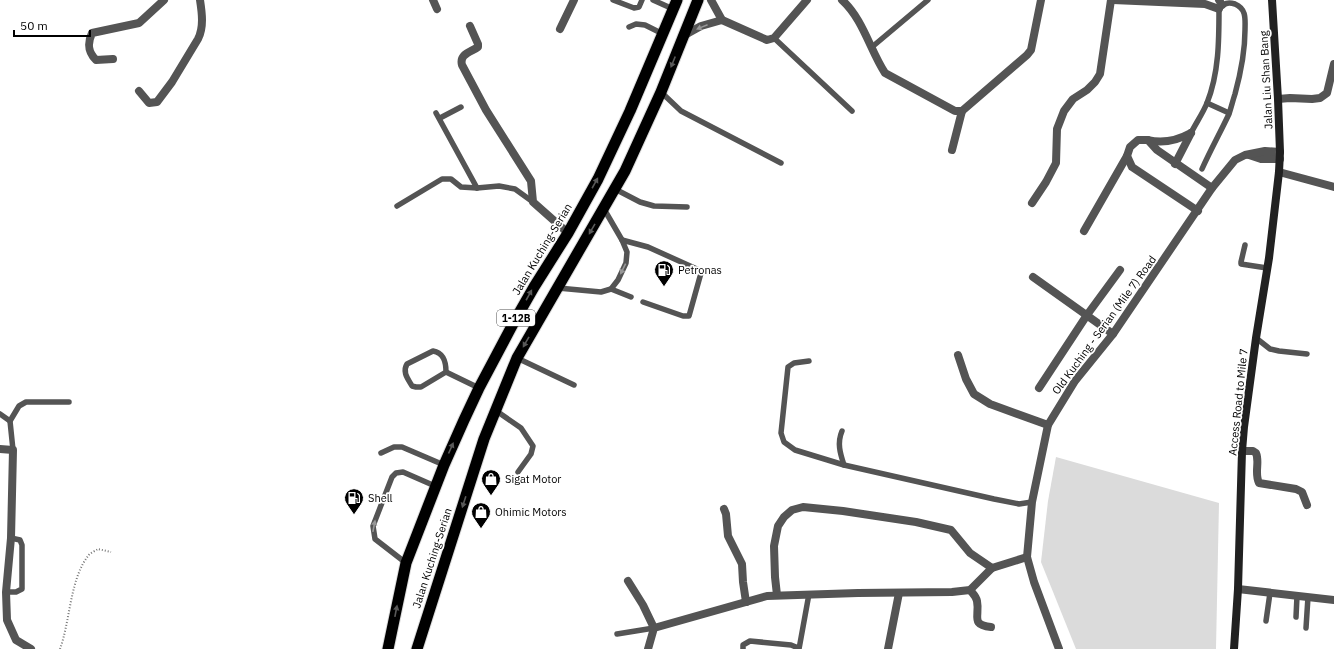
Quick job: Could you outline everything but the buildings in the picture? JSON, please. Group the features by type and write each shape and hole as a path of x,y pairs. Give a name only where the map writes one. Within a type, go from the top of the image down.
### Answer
{"highway":[{"name":"Jalan Kuching-Serian","path":"417,649 495,410 517,358 625,171 661,92 698,0"},
{"name":"Jalan Kuching-Serian","path":"388,649 406,563 444,465 479,388 534,287 568,234 598,179 616,142 675,4"}],"main road":[{"name":"Jalan Liu Shan Bang","path":"1272,0 1280,155"},
{"name":"Access Road to Mile 7","path":"1234,649 1238,590 1242,450 1256,338 1267,268 1280,155"}],"street":[{"path":"113,59 96,60 90,54 88,41 92,32 139,23 164,0"},
{"path":"139,92 149,103 157,102 172,82 202,32 200,0"},
{"path":"433,0 437,9"},
{"path":"560,29 573,0"},
{"path":"712,0 722,20 767,40 774,38 807,0"},
{"path":"842,0 848,6 885,73 955,111 962,111"},
{"path":"952,150 962,111 1027,56 1031,50 1041,0"},
{"path":"1032,203 1046,182 1056,163 1057,129 1064,111 1073,99 1087,90 1095,82 1100,74 1112,0 1220,5"},
{"path":"683,36 701,26 722,20"},
{"path":"470,26 478,47 462,57 462,65 486,110 531,181 533,202 568,234"},
{"path":"1278,99 1320,98 1326,93 1334,64"},
{"path":"1084,231 1133,143 1138,140 1156,142 1170,140 1181,138 1191,133"},
{"path":"1175,164 1191,133"},
{"path":"1148,140 1157,150 1175,164 1212,188"},
{"name":"Old Kuching - Serian (Mile 7) Road","path":"1059,649 1039,596 1027,558 1032,502 1048,425 1075,381 1113,334 1198,211 1212,188 1235,160 1240,156 1248,154 1262,159 1280,155"},
{"path":"1127,156 1132,167 1198,211"},
{"path":"1279,172 1334,187"},
{"path":"1039,388 1087,315 1120,270"},
{"path":"1033,277 1113,334"},
{"path":"958,355 966,379 974,394 990,404 1048,425"},
{"path":"0,449 13,450 11,538 6,592 7,620 16,640 32,649"},
{"path":"1242,450 1253,451 1256,453 1256,478 1259,483 1296,489 1302,492 1307,505"},
{"path":"777,595 774,546 778,526 784,517 792,510 803,507 843,511 916,522 951,530 970,553 992,568"},
{"path":"724,509 726,514 728,536 742,564 746,602"},
{"path":"654,628 767,596 952,592 970,590 992,568 1027,558"},
{"path":"628,581 643,604 654,628 648,649"},
{"path":"970,590 976,598 976,619 978,623 982,626 991,627"},
{"path":"1238,590 1334,600"},
{"path":"888,649 899,593"}],"lane":[{"path":"613,0 634,8 639,7 642,0"},
{"path":"653,0 675,4"},
{"path":"872,47 924,5 928,0"},
{"path":"1191,133 1207,103 1218,55 1220,5 1228,2 1239,6 1244,12 1245,44 1243,63 1229,113 1202,170"},
{"path":"629,27 636,24 645,25 663,34"},
{"path":"774,38 852,111"},
{"path":"661,92 681,111 781,163"},
{"path":"1207,103 1229,113"},
{"path":"461,107 438,116 477,188"},
{"path":"397,206 442,180 451,180 460,187 477,188 499,186 515,189 533,202"},
{"path":"615,189 640,202 654,206 687,207"},
{"path":"558,288 601,292 611,289 618,280 626,263 627,252 622,240 604,209"},
{"path":"622,240 654,250 699,270 701,273 689,316 683,316 643,302"},
{"path":"1245,245 1241,260 1242,264 1267,268"},
{"path":"611,289 631,297"},
{"path":"1256,338 1270,349 1307,354"},
{"path":"433,351 442,356 446,363 446,372 421,387 416,387 412,386 405,373 405,367 410,362 433,351"},
{"path":"517,358 574,385"},
{"path":"809,361 794,363 788,367 781,433 784,442 795,450 844,465 994,499 1019,504 1032,502"},
{"path":"446,372 479,388"},
{"path":"13,450 10,421 18,406 26,402 69,402"},
{"path":"495,410 521,428 533,446 531,454 518,472"},
{"path":"0,414 10,421"},
{"path":"842,431 839,441 840,452 844,465"},
{"path":"381,453 394,447 402,448 444,465"},
{"path":"406,563 375,539 373,526 392,478 396,473 403,472 435,486"},
{"path":"6,592 16,592 22,589 22,544 20,540 11,538"},
{"path":"1266,621 1270,593"},
{"path":"743,649 743,645 750,641 791,645 798,649 808,594"},
{"path":"1296,617 1297,596"},
{"path":"1306,628 1308,597"},
{"path":"617,634 654,628"}],"path":[{"path":"60,649 76,581 84,564 89,555 98,549 111,552"}],"shaded area":[{"path":"1056,457 1219,503 1216,649 1076,649 1041,562 1048,501"}],"place":[{"name":"Petronas","path":"664,287"},
{"name":"Sigat Motor","path":"491,496"},
{"name":"Shell","path":"354,515"},
{"name":"Ohimic Motors","path":"481,529"}]}
